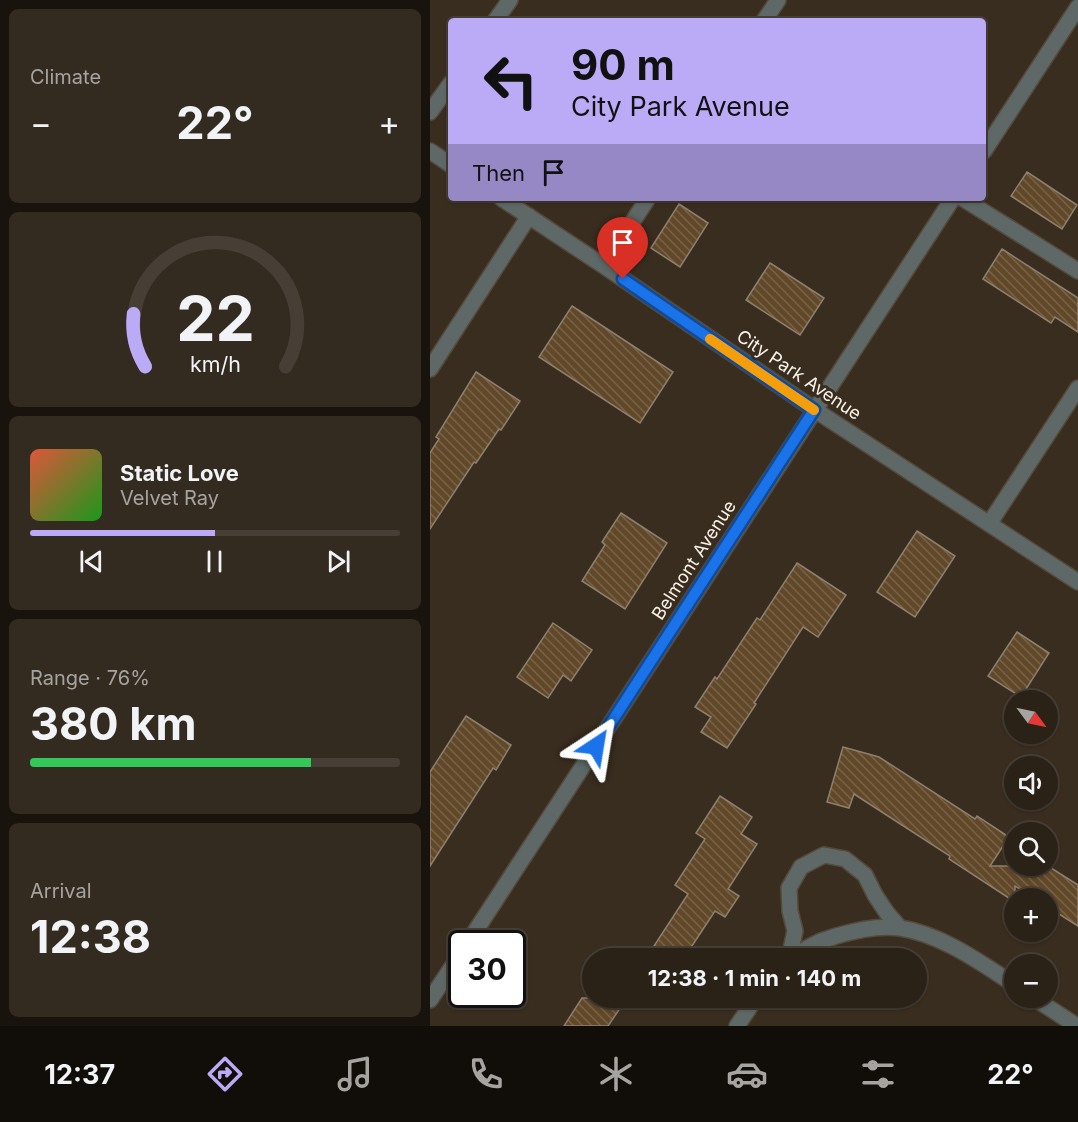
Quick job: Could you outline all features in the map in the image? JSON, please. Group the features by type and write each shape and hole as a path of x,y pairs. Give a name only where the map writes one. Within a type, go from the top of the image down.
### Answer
{"street":[{"path":"498,18 510,0"},
{"path":"766,18 778,0"},
{"path":"986,148 1078,7"},
{"path":"430,112 448,87"},
{"path":"430,151 448,163"},
{"name":"City Park Avenue","path":"506,201 814,410 1078,582"},
{"path":"604,266 646,201"},
{"name":"Belmont Avenue","path":"476,930 951,201"},
{"path":"967,201 1078,271"},
{"path":"430,369 529,216"},
{"path":"989,524 1078,388"},
{"path":"792,948 795,931 790,911 789,888 801,867 824,855 845,859 865,875 874,895 900,928"},
{"path":"807,948 845,933 873,928 900,928 949,945 1004,978"},
{"path":"430,1000 448,973"},
{"path":"737,1026 749,1008"},
{"path":"1049,1008 1077,1026"}],"building":[{"path":"1027,172 1077,205 1062,229 1011,196"},
{"path":"679,204 708,223 680,267 651,248"},
{"path":"1002,249 1078,298 1078,332 1055,317 1051,323 983,279"},
{"path":"770,263 824,298 800,335 746,300"},
{"path":"572,306 673,372 640,423 539,357"},
{"path":"476,372 520,401 501,430 499,429 476,463 474,462 430,529 430,453 439,439 436,437"},
{"path":"621,513 667,543 625,609 582,581 605,545 602,542"},
{"path":"917,531 955,556 915,617 877,592"},
{"path":"797,563 846,595 818,637 803,627 727,748 701,732 711,717 695,707 715,677 717,679 757,618 760,620"},
{"path":"553,623 592,650 571,681 563,675 548,698 517,677"},
{"path":"1017,632 1049,653 1025,690 1010,690 988,676"},
{"path":"466,716 511,745 496,770 493,768 430,866 430,772"},
{"path":"843,747 879,757 975,819 977,816 1004,834 1004,845 990,866 1004,866 1004,876 1058,876 1058,872 1078,885 1078,926 1058,913 1058,888 1018,888 1015,886 1015,888 1004,888 1004,895 949,859 950,856 854,794 849,808 827,802"},
{"path":"720,796 752,817 741,834 757,844 728,889 739,896 725,917 715,911 691,948 657,948 654,946 688,894 675,885 705,839 696,833"},
{"path":"582,998 582,1008 620,1008 608,1026 564,1026"}],"slow traffic":[{"path":"710,339 814,410"}],"route":[{"path":"596,746 814,410 623,279"}]}
